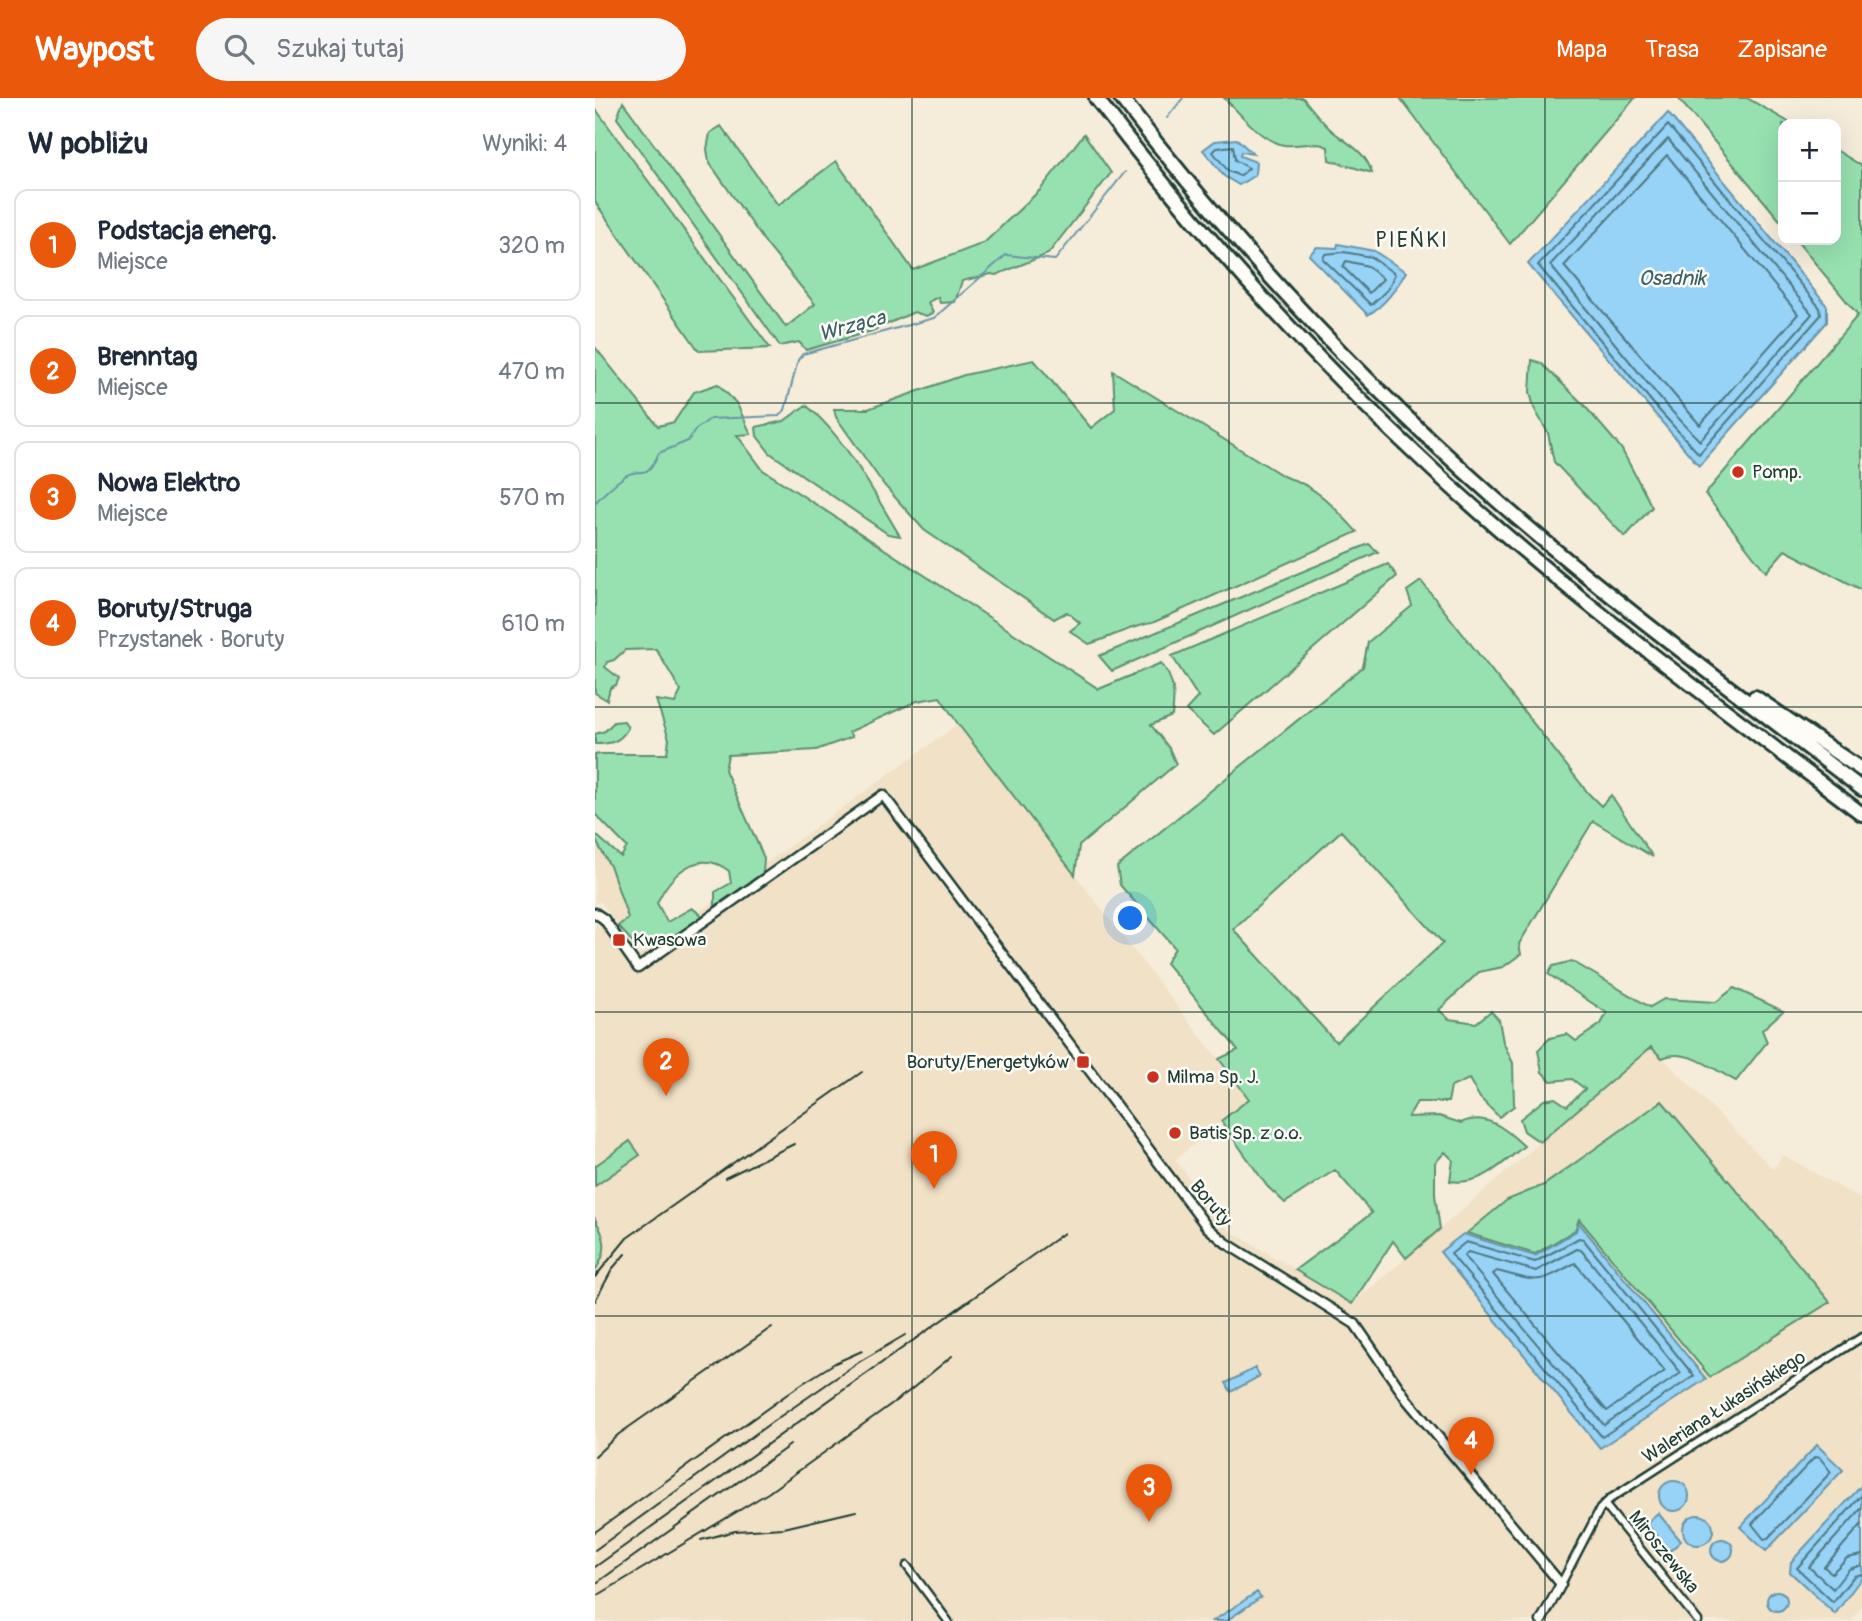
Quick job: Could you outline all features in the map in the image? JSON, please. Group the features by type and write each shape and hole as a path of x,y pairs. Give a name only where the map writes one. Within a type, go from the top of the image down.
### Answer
{"highway":[{"path":"1096,98 1161,181 1242,276 1433,471 1591,606 1862,814"},
{"path":"1121,98 1257,262 1388,399 1492,496 1674,645 1862,789"},
{"path":"1674,645 1862,770"}],"street":[{"name":"Boruty","path":"595,913 604,919 638,968 883,795 1207,1227 1226,1242 1355,1324 1408,1401 1561,1584"},
{"name":"Waleriana Łukasińskiego","path":"1604,1504 1862,1337"},
{"path":"1541,1621 1604,1504"},
{"name":"Miroszewska","path":"1604,1504 1698,1621"},
{"path":"907,1566 948,1621"}],"shaded area":[{"path":"958,724 1249,1099 1175,1160 1229,1230 1352,1304 1652,1047 1773,1169 1783,1155 1862,1200 1862,1606 1851,1621 595,1621 595,925 603,926 630,962"},
{"path":"595,839 611,868 628,918 618,926 600,901 595,903"}],"green space":[{"path":"1224,98 1303,98 1329,128 1360,152 1372,173 1329,160 1328,147 1323,145 1284,145 1267,138"},
{"path":"1400,98 1635,98 1510,244"},
{"path":"1678,98 1747,98 1783,119 1778,119 1778,218"},
{"path":"623,102 786,327 815,304 767,245 709,162 707,149 710,133 721,126 778,205 836,161 913,270 984,243 1040,190 1084,134 1111,173 1048,254 996,275 962,281 955,302 940,303 938,297 928,302 933,313 926,316 914,312 872,331 806,350 799,342 780,346 617,118"},
{"path":"595,108 770,348 699,351 595,202"},
{"path":"1841,153 1862,166 1862,590 1785,550 1766,572 1705,494 1858,315 1800,245 1841,245"},
{"path":"595,347 658,426 674,422 694,392 718,384 737,404 751,434 737,435 763,470 1099,689 1161,663 1173,688 1172,716 1151,725 1169,748 1176,764 1079,846 1075,875 940,697 917,701 849,732 852,737 816,750 728,755 725,770 764,858 763,873 715,906 715,892 731,883 729,871 718,864 707,862 686,868 669,883 657,903 667,922 692,908 703,916 658,948 636,946 618,926 628,918 611,868 595,839 595,834 621,857 627,847 595,814 595,754 667,754 669,739 656,700 675,703 681,691 656,649 625,650 614,660 607,662 605,667 619,678 616,685 610,688 607,700 595,693"},
{"path":"1034,360 1091,428 1115,409 1113,371 1285,477 1316,492 1357,532 1152,623 1089,644 1070,631 1080,623 1067,612 1054,619 924,530 884,485 836,417 834,409 868,409 964,375"},
{"path":"1532,360 1541,363 1583,404 1621,448 1652,507 1625,537 1554,462 1548,433 1534,408 1530,392"},
{"path":"806,405 846,449 900,536 888,534 770,453 757,436 756,427 784,421"},
{"path":"1369,544 1378,552 1112,671 1099,656"},
{"path":"1388,564 1397,576 1214,735 1186,710 1198,697 1172,656"},
{"path":"1421,581 1589,794 1601,806 1611,795 1653,857 1593,821 1519,944 1521,954 1503,967 1479,972 1439,1010 1449,1019 1476,1023 1491,1011 1499,1020 1503,1042 1513,1063 1514,1106 1499,1117 1480,1098 1469,1079 1451,1087 1448,1102 1417,1102 1408,1117 1439,1116 1461,1123 1478,1119 1487,1121 1502,1128 1524,1146 1490,1172 1461,1182 1450,1181 1453,1160 1445,1152 1435,1163 1435,1195 1440,1229 1406,1258 1393,1241 1352,1304 1295,1270 1372,1213 1335,1170 1285,1203 1267,1186 1221,1121 1249,1099 1219,1059 1238,1050 1166,963 1175,948 1120,885 1117,867 1363,667 1368,642 1412,606 1407,591","holes":["1341,831 1443,943 1336,1042 1233,929"]},
{"path":"624,721 628,728 618,739 610,743 595,744 595,734 605,731 614,722"},
{"path":"1572,961 1650,1007 1664,999 1716,1002 1734,988 1783,1011 1762,1030 1767,1042 1736,1081 1690,1057 1671,1055 1662,1058 1651,1047 1540,1142 1524,1131 1520,1119 1544,1100 1555,1098 1567,1106 1585,1089 1572,1079 1551,1081 1542,1072 1538,1050 1550,1038 1567,1034 1576,1041 1601,1024 1607,1013 1548,974 1553,966"},
{"path":"1662,1101 1830,1302 1710,1377 1579,1219 1575,1230 1535,1254 1467,1233 1507,1200 1544,1185"},
{"path":"630,1141 640,1155 595,1186 595,1166"},
{"path":"595,1219 604,1239 604,1251 595,1271"}],"water":[{"name":"Osadnik","path":"1668,113 1827,306 1827,322 1699,466 1528,264"},
{"path":"1237,139 1253,154 1241,152 1240,156 1256,162 1255,175 1239,185 1224,176 1203,150 1215,141"},
{"path":"1338,244 1374,251 1406,272 1390,296 1368,315 1309,255 1317,247 1337,248"},
{"path":"1579,1223 1706,1379 1600,1448 1440,1252 1463,1234 1535,1256 1576,1231"},
{"path":"1255,1368 1260,1376 1231,1392 1226,1383"},
{"path":"1817,1445 1843,1470 1766,1551 1740,1527"},
{"path":"1674,1481 1685,1485 1689,1496 1685,1507 1674,1511 1663,1507 1659,1496 1663,1485"},
{"path":"1862,1485 1862,1577 1835,1614 1790,1572 1791,1562"},
{"path":"1658,1513 1681,1541 1670,1551 1646,1523"},
{"path":"1698,1515 1709,1519 1713,1530 1709,1541 1698,1545 1687,1541 1683,1530 1687,1519"},
{"path":"1722,1539 1732,1546 1733,1550 1726,1560 1722,1561 1712,1554 1711,1550 1718,1540"},
{"path":"1777,1591 1784,1594 1787,1601 1784,1608 1777,1611 1770,1608 1767,1601 1770,1594"},
{"path":"1257,1592 1261,1597 1226,1621 1213,1621"}],"waterway":[{"name":"Wrząca","path":"1167,118 1183,98"},
{"name":"Wrząca","path":"595,503 625,476 647,471 659,453 688,441 696,429 710,419 779,416 785,410 798,360 803,354 934,318 1006,255 1055,260 1125,172"}],"railway":[{"path":"595,1277 627,1238 862,1072"},
{"path":"725,1178 794,1144"},
{"path":"595,1567 1064,1233"},
{"path":"595,1301 613,1268 625,1254"},
{"path":"595,1456 619,1434 772,1327"},
{"path":"595,1550 772,1422 859,1362 905,1335"},
{"path":"595,1532 800,1385 835,1363 862,1351"},
{"path":"595,1597 768,1493 908,1392 952,1356"},
{"path":"595,1584 790,1445"},
{"path":"701,1540 735,1531 784,1528 856,1511"}],"place":[{"name":"Pomp.","path":"1738,472"},
{"name":"Kwasowa","path":"619,940"},
{"name":"Boruty/Energetyków","path":"1083,1062"},
{"name":"Milma Sp. J.","path":"1153,1077"},
{"name":"Brenntag","path":"666,1096"},
{"name":"Batis Sp. z o.o.","path":"1175,1133"},
{"name":"Podstacja energ.","path":"934,1189"},
{"name":"Boruty/Struga","path":"1471,1475"},
{"name":"Nowa Elektro","path":"1149,1522"}],"district":[{"name":"PIEŃKI","path":"1412,240"}]}
